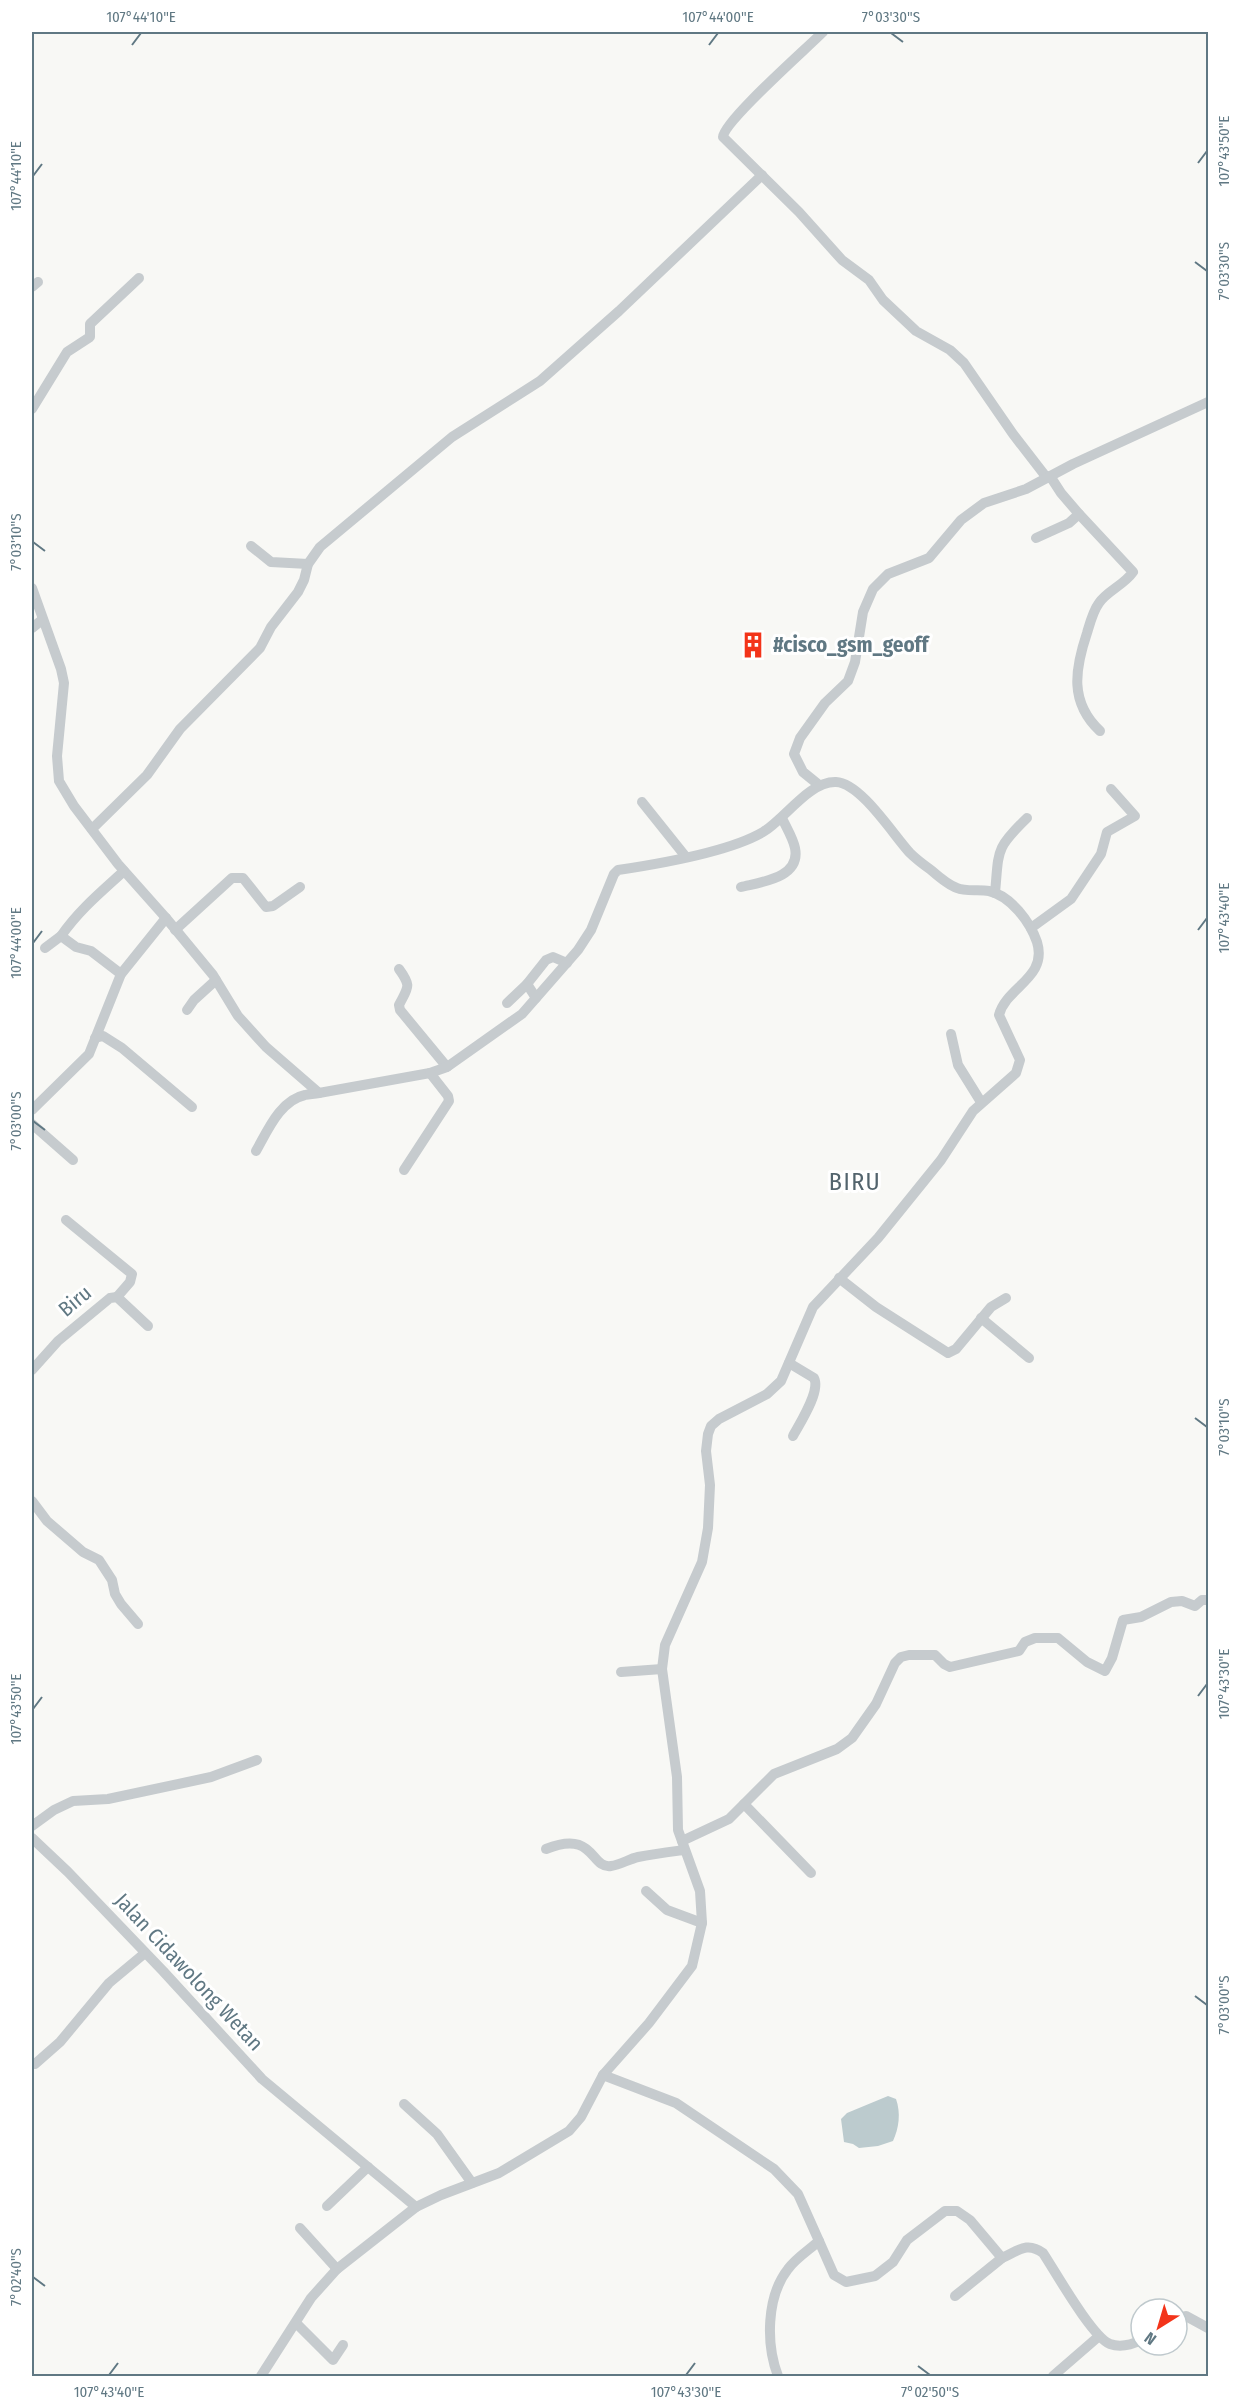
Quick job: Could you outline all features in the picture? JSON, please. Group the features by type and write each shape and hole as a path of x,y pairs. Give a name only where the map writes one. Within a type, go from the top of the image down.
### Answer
{"street":[{"path":"823,32 724,130 723,137 842,260 869,279 883,300 916,331 950,350 964,363 1012,434 1079,514 1133,573 1098,604 1078,662 1077,689 1086,714 1100,731"},
{"path":"92,830 147,775 195,712 261,648 271,627 302,585 308,564 320,547 452,437 540,381 619,311 762,175"},
{"path":"32,409 67,352 90,337 90,324 139,278"},
{"path":"819,785 802,772 794,754 800,738 825,704 848,681 855,662 863,612 873,589 888,574 929,558 961,519 984,503 1026,489 1209,402"},
{"path":"1036,538 1069,523 1079,514"},
{"path":"250,546 271,562 308,564"},
{"path":"32,588 64,683 57,756 59,781 124,872 166,918 216,980 238,1016 266,1047 319,1093"},
{"path":"32,628 42,620"},
{"path":"256,1151 276,1118 288,1104 300,1096 430,1073 447,1067 522,1014 567,963 591,930 618,870 686,857 752,839 770,828 819,785 838,782 853,790 883,817 911,853 943,880 959,890 995,893 1013,906 1031,928 1038,945 1032,975 1006,1000 999,1015 1020,1060 1020,1067 1016,1073 981,1102 941,1160 891,1222 808,1313 781,1381 767,1395 719,1419 711,1426 706,1451 710,1485 708,1528 704,1550 690,1592 664,1645 662,1669 678,1777 678,1830 700,1890 702,1923 692,1966 649,2023 603,2076 581,2116 568,2131 499,2173 416,2208 337,2269 311,2298 261,2376"},
{"path":"1031,928 1071,899 1098,860 1107,832 1135,816 1111,789"},
{"path":"642,802 686,857"},
{"path":"741,887 777,878 792,866 795,848 782,818"},
{"path":"995,893 1000,848 1027,818"},
{"path":"45,948 61,936 90,900 124,872"},
{"path":"175,930 232,878 243,878 266,907 273,906 300,886"},
{"path":"32,1110 89,1054 121,974 166,918"},
{"path":"61,936 76,947 91,951 121,974"},
{"path":"507,1003 527,984 549,957 567,963"},
{"path":"399,969 408,983 408,989 399,1005 400,1010 447,1067"},
{"path":"187,1010 194,1000 216,980"},
{"path":"527,984 536,999"},
{"path":"951,1034 958,1065 981,1102"},
{"path":"95,1038 103,1036 118,1045 192,1107"},
{"path":"404,1170 448,1101 448,1096 430,1073"},
{"path":"32,1124 73,1160"},
{"path":"66,1220 132,1274 130,1282 117,1297"},
{"path":"839,1278 876,1307 945,1352 956,1349 991,1307 1006,1298"},
{"name":"Biru","path":"32,1370 58,1341 110,1298 117,1297 148,1326"},
{"path":"981,1318 1029,1358"},
{"path":"789,1364 814,1378 816,1382 815,1393 793,1436"},
{"path":"32,1501 47,1521 83,1552 99,1560 112,1581 115,1594 121,1604 138,1624"},
{"path":"546,1849 564,1842 572,1842 580,1845 604,1865 610,1867 636,1857 683,1845 729,1819 774,1774 837,1749 852,1738 876,1704 895,1663 901,1657 935,1655 950,1667 1019,1651 1025,1642 1035,1638 1058,1638 1087,1662 1106,1671 1123,1620 1135,1620 1171,1602 1182,1601 1195,1606 1203,1600 1209,1600"},
{"path":"621,1672 662,1669"},
{"path":"32,1826 54,1810 73,1801 108,1799 211,1777 256,1760"},
{"path":"744,1804 811,1874"},
{"name":"Jalan Cidawolong Wetan","path":"32,1838 68,1872 262,2079 368,2167"},
{"path":"646,1891 667,1910 702,1923"},
{"path":"35,2064 60,2042 109,1983 145,1953"},
{"path":"603,2076 676,2103 774,2169 798,2194 834,2275 846,2282 875,2276 885,2270 907,2240 945,2211 957,2211 970,2220 1002,2258"},
{"path":"404,2104 437,2134 471,2183"},
{"path":"327,2206 368,2167 416,2208"},
{"path":"300,2228 337,2269"},
{"path":"778,2376 770,2330 771,2307 778,2286 788,2268 819,2241"},
{"path":"955,2296 1002,2258 1026,2246 1037,2248 1043,2253 1098,2337 1108,2344 1129,2345"},
{"path":"1189,2318 1209,2328"},
{"path":"297,2323 333,2360 343,2345"},
{"path":"1053,2376 1098,2337"}],"shaded area":[{"path":"888,2096 896,2099 899,2115 893,2141 878,2146 859,2148 844,2142 841,2119 847,2113"}],"place":[{"name":"#cisco_gsm_geoff","path":"753,645"}],"district":[{"name":"BIRU","path":"855,1182"}]}
